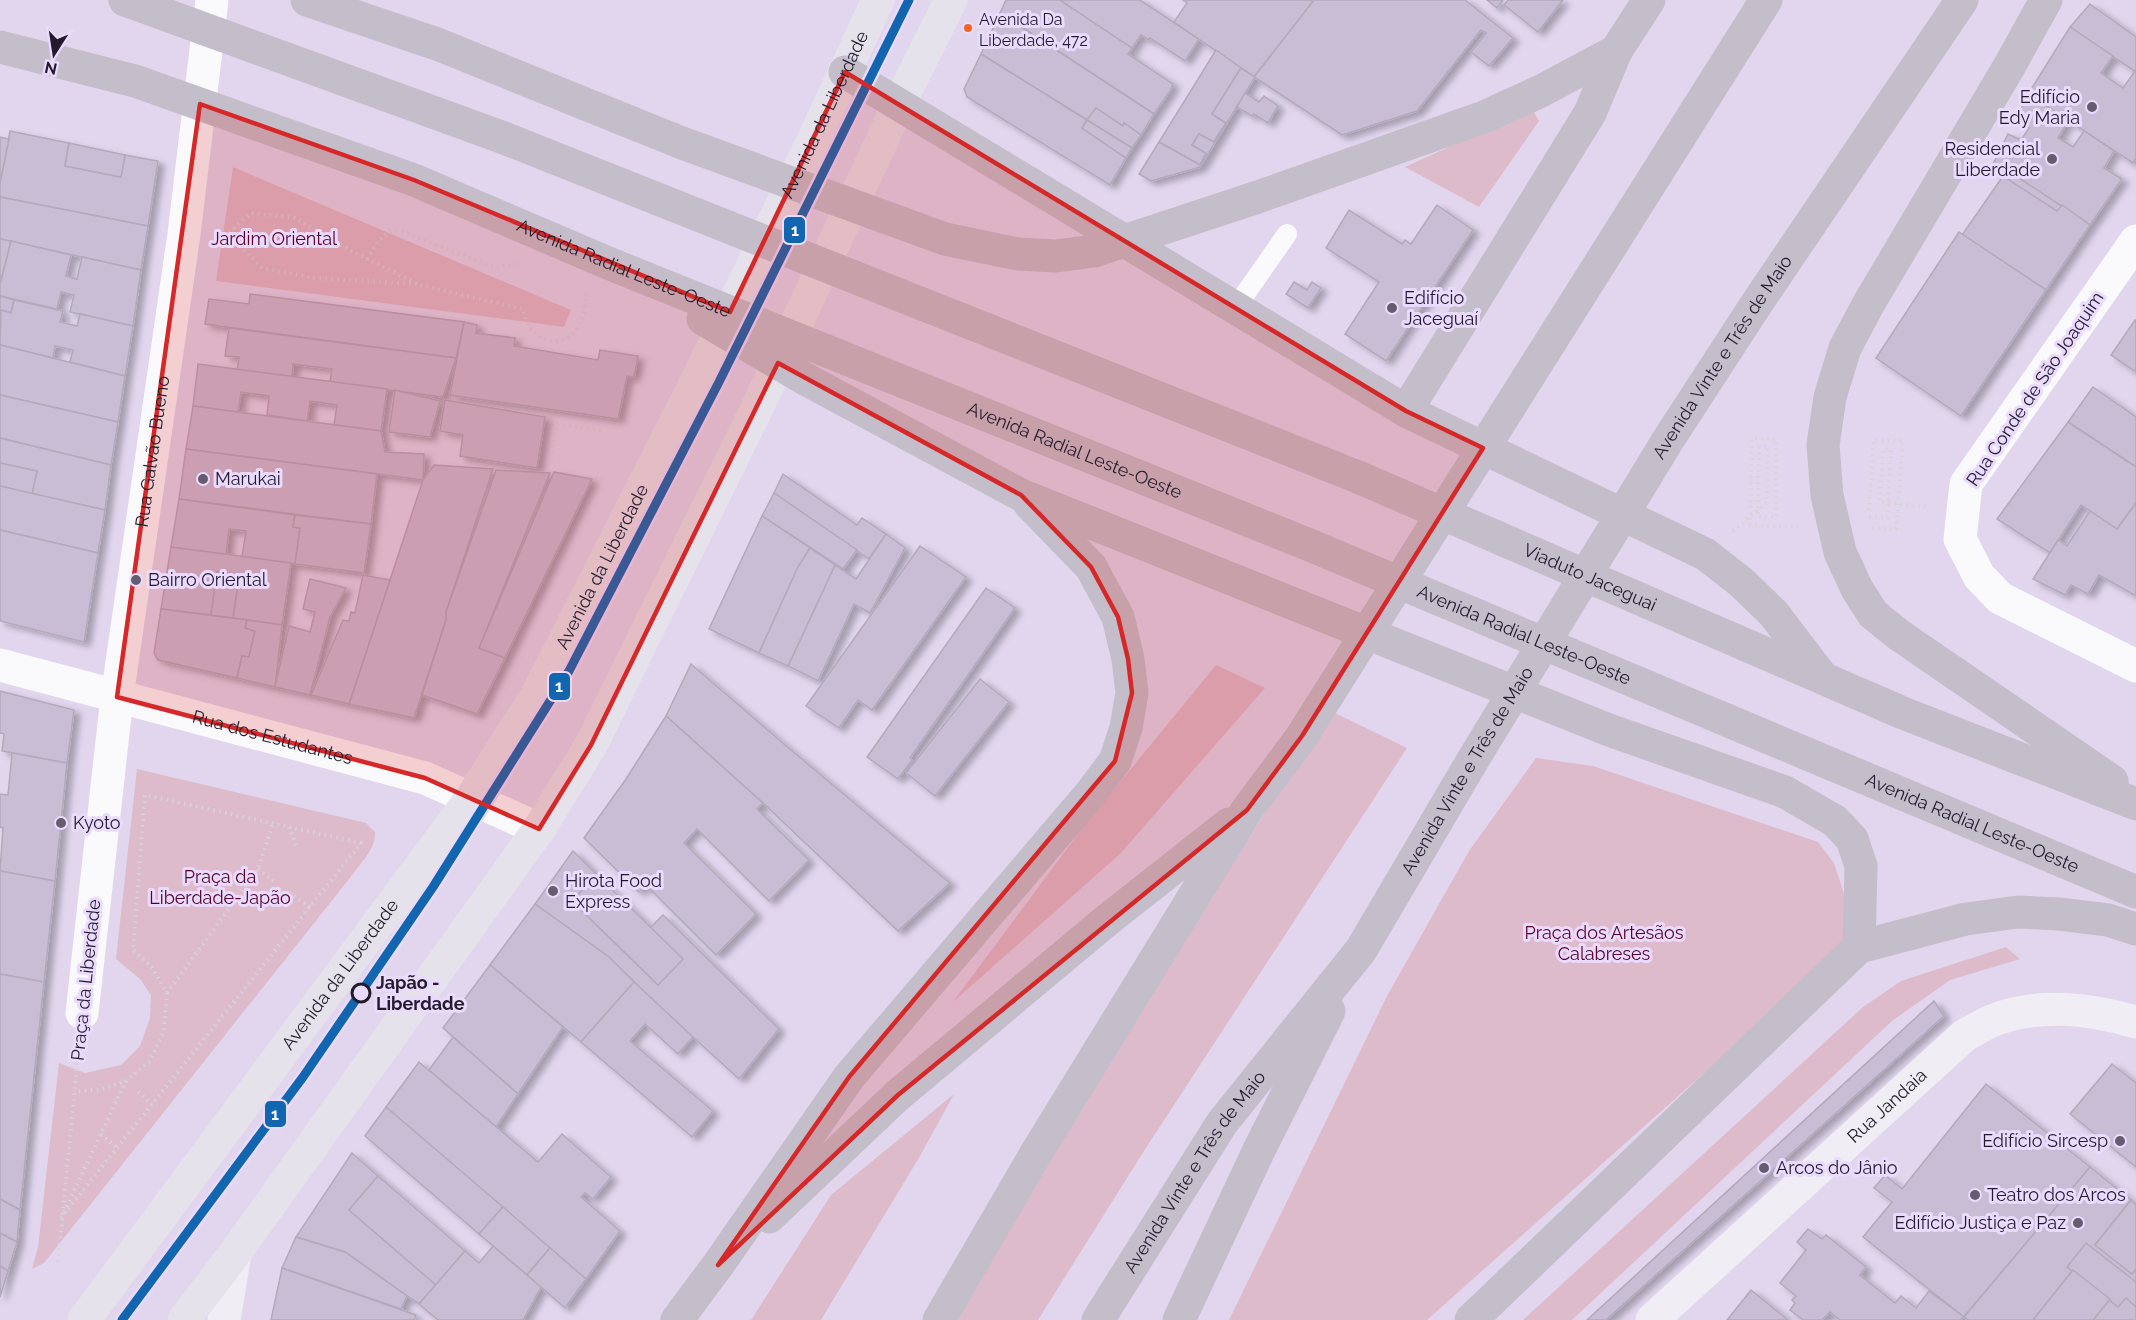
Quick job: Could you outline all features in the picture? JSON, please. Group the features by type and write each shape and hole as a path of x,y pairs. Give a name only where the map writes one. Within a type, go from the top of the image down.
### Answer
{"highway":[{"name":"Viaduto Jaceguai","path":"125,0 504,138 1358,477 1823,678"},
{"path":"307,0 437,44 682,142 945,239 1018,254 1056,256 1094,251 1258,197 1484,117 1541,91 1616,51"},
{"path":"1411,414 1590,113 1616,51 1649,0"},
{"path":"939,1320 1035,1155 1247,810 1302,736 1767,0"},
{"name":"Avenida Vinte e Três de Maio","path":"1098,1320 1222,1123 1361,950 1474,758 1668,440 1757,303 1962,0"},
{"path":"2046,0 1845,348 1830,397 1823,446 1827,495 1840,552 1857,589 1873,614 1899,635 2136,797"},
{"name":"Avenida Radial Leste-Oeste","path":"0,47 135,81 403,176 608,263 1312,546 2136,892"},
{"path":"845,72 1411,414 1702,553 1741,582 1774,614 1823,678 1926,722 2136,804"},
{"path":"608,263 807,380 1021,495 1609,730 1785,792 1835,821 1852,839 1861,866 1859,947"},
{"path":"677,1320 849,1077 1091,793 1114,761 1126,728 1132,693 1128,659 1118,617 1091,567 1021,495"},
{"path":"718,1265 898,1095 1106,921 1247,810"},
{"path":"1471,1320 1859,947 1966,919 2018,912 2108,920 2136,929"},
{"path":"1179,1320 1259,1150 1361,950"}],"main road":[{"name":"Avenida da Liberdade","path":"84,1320 472,797 538,693 695,384 811,145 878,0"},
{"path":"184,1320 235,1253 539,829 591,745 755,412 899,104 951,0"},
{"name":"Rua Jandaia","path":"1652,1320 1965,1035 1994,1020 2027,1011 2072,1009 2136,1022"},
{"path":"224,1320 235,1253"}],"street":[{"name":"Rua Galvão Bueno","path":"117,697 186,220 212,0"},
{"name":"Rua Conde de São Joaquim","path":"2136,241 1966,484 1960,539 1979,576 2000,598 2136,666"},
{"name":"Rua dos Estudantes","path":"0,665 424,778 472,797 539,829"},
{"name":"Praça da Liberdade","path":"82,1013 117,697"}],"lane":[{"path":"1236,307 1287,234"}],"path":[{"path":"186,220 221,240 251,213 295,218 367,259 420,285"},
{"path":"234,228 244,250 262,267 315,278 420,285 523,309 528,325 544,340 551,341 570,336 582,320 586,306 586,292"},
{"path":"367,259 383,235 391,230 400,231 496,268 523,262"},
{"path":"552,453 556,424 605,431"},
{"path":"1702,553 1767,502 1768,447 1759,447 1758,517 1776,517 1776,439 1752,439"},
{"path":"1902,441 1874,440 1869,518 1887,518 1891,450 1883,449 1880,502 1931,507"},
{"path":"61,1218 361,843 146,795 133,950 151,966 167,993"},
{"path":"74,1092 102,1089 126,1080 150,1061 164,1031 167,993 258,869 273,823"},
{"path":"289,826 296,845"},
{"path":"258,869 275,882"},
{"path":"294,896 310,907"},
{"name":"Praça da Liberdade","path":"58,1262 82,1013"},
{"path":"61,1218 126,1080"},
{"path":"138,1092 152,1104"},
{"path":"101,1134 117,1148"}],"highlighted area":[{"path":"845,72 1406,411 1483,448 1302,736 1247,810 898,1095 718,1265 849,1077 1115,761 1132,693 1128,659 1118,617 1091,567 1021,495 778,363 591,745 539,829 425,778 117,697 200,104 414,180 730,312"}],"green space":[{"path":"1532,109 1539,121 1479,207 1405,167"},
{"name":"Jardim Oriental","path":"233,167 571,310 564,327 216,281"},
{"path":"1216,665 1265,688 1121,853 953,1002 1080,831"},
{"path":"1331,711 1407,748 1142,1154 1038,1320 952,1320 1175,953"},
{"name":"Praça dos Artesãos Calabreses","path":"1536,758 1593,766 1818,842 1834,863 1845,897 1843,943 1796,991 1427,1320 1229,1320 1387,996 1469,851"},
{"name":"Praça da Liberdade-Japão","path":"137,769 366,823 375,832 375,838 368,854 353,874 44,1263 32,1269 38,1247 59,1063 85,1073 121,1065 140,1046 150,1018 151,995 140,979 116,959"},
{"path":"2006,947 2020,959 1950,980 1892,1021 1572,1320 1523,1320 1863,1007 1901,981"},
{"path":"954,1094 920,1156 821,1320 751,1320 831,1195"}],"building":[{"path":"1006,0 1060,0 1132,48 1128,54 1173,84 1170,91 1154,114 1000,13"},
{"path":"1060,0 1140,0 1199,39 1185,61 1150,38 1149,40 1141,35 1132,48"},
{"path":"1183,0 1311,0 1313,2 1254,77 1174,22 1187,3"},
{"path":"1314,0 1465,0 1513,38 1489,66 1471,52 1486,33 1481,30 1417,111 1342,135 1254,77"},
{"path":"1487,0 1503,0 1497,8"},
{"path":"1508,0 1563,0 1538,32 1504,5"},
{"path":"2090,4 2136,37 2136,72 2070,27"},
{"path":"1000,13 1154,114 1141,135 1096,108 1087,120 981,54"},
{"name":"Edifício Edy Maria","path":"2070,27 2113,56 2101,73 2123,88 2136,72 2136,158 2133,163 2028,94"},
{"path":"1216,50 1241,68 1212,114 1226,123 1214,142 1199,134 1192,145 1206,153 1200,165 1159,142"},
{"path":"981,54 1087,120 1082,128 1126,158 1110,185 967,97 964,89"},
{"path":"1241,68 1255,77 1200,167 1151,181 1139,174 1159,142 1200,165 1206,153 1192,145 1199,134 1214,142 1226,123 1212,114"},
{"path":"1245,93 1259,102 1264,96 1278,106 1268,123 1237,107"},
{"name":"Residencial Liberdade","path":"2028,94 2068,121 2058,138 2073,147 2084,131 2114,151 2104,168 2122,179 2090,225 2004,168 1999,173 1991,168 2008,134 2021,140 2029,128 2016,119"},
{"path":"1096,108 1141,135 1132,148 1087,120"},
{"path":"1087,120 1132,148 1126,158 1082,128"},
{"path":"10,131 69,143 65,166 121,177 125,155 158,161 148,226 0,197 0,183"},
{"path":"0,137 9,139 0,183"},
{"path":"69,143 125,155 121,177 65,166"},
{"path":"2003,176 2057,211 2062,205 2090,225 2046,290 1962,235"},
{"path":"0,197 148,226 141,270 0,239"},
{"name":"Edifício Jaceguaí","path":"1437,205 1473,230 1386,361 1345,334 1379,282 1326,248 1349,210 1402,244 1405,240 1411,244"},
{"path":"1959,232 2046,290 1961,416 1876,358"},
{"path":"0,239 11,241 0,285"},
{"path":"11,241 71,255 66,276 77,279 82,257 141,270 133,326 70,312 74,295 61,292 57,309 0,296 0,285"},
{"path":"1294,282 1307,290 1312,282 1321,288 1308,308 1286,294"},
{"path":"250,294 464,322 456,358 205,324 209,299 249,304"},
{"path":"0,296 14,300 11,313 1,310 0,316"},
{"path":"14,300 63,311 60,322 77,326 80,314 133,326 125,376 70,362 73,350 55,346 53,358 0,345 1,310 11,313"},
{"path":"2136,321 2136,372 2111,355"},
{"path":"464,322 477,325 476,333 515,338 514,346 598,360 600,350 638,356 634,377 627,376 618,419 450,395"},
{"path":"229,328 456,358 443,397 330,382 332,369 293,364 292,377 237,370 239,357 225,356"},
{"path":"0,345 125,376 118,422 0,395"},
{"path":"198,364 387,389 381,431 334,425 337,405 310,401 307,421 267,415 269,396 241,392 238,412 193,406"},
{"path":"2093,387 2136,417 2136,467 2068,422"},
{"path":"395,390 440,401 430,437 389,432"},
{"path":"0,395 118,422 111,465 0,438"},
{"path":"445,400 545,417 537,468 460,456 463,435 440,431"},
{"path":"193,406 381,431 385,452 424,454 423,480 186,449"},
{"path":"2068,422 2136,467 2136,503 2117,529 2081,505 2050,553 1997,519"},
{"path":"0,438 111,465 105,510 32,494 37,471 0,463"},
{"path":"186,449 377,474 371,524 179,499"},
{"path":"0,463 37,471 32,494 0,486"},
{"path":"434,465 493,469 414,718 349,704 423,480"},
{"path":"496,470 550,473 479,648 505,658 477,714 422,695 446,620 446,612"},
{"path":"554,472 592,479 505,658 479,648"},
{"path":"783,474 857,525 862,518 886,534 869,559 774,493"},
{"path":"0,486 105,510 98,553 0,530"},
{"path":"774,493 857,550 843,569 762,516"},
{"path":"179,499 295,515 293,527 300,528 295,564 242,557 246,531 229,529 226,555 171,547"},
{"path":"2136,503 2136,596 2099,575 2088,594 2071,585 2065,595 2033,579 2058,540 2067,546 2090,511 2117,529"},
{"path":"295,515 371,524 364,573 295,564 300,528 293,527"},
{"path":"762,516 810,548 798,567 759,653 709,629"},
{"path":"0,530 98,553 84,642 0,621"},
{"path":"886,534 905,548 870,613 854,604 818,681 788,666 835,565 856,579"},
{"path":"920,546 966,577 872,710 858,700 839,728 806,706"},
{"path":"171,547 291,563 282,625 233,618 239,575 217,572 211,615 161,609"},
{"path":"810,548 835,565 788,666 759,653 798,567"},
{"path":"217,572 239,575 233,618 211,615"},
{"path":"363,575 390,580 349,704 311,695 343,620 349,621 351,612 355,613"},
{"path":"310,579 346,588 330,617 310,695 275,687 289,626 310,632 315,612 303,609"},
{"path":"986,588 1015,608 910,758 912,760 898,779 867,757"},
{"path":"161,609 247,620 245,628 255,631 249,657 242,656 237,678 158,660 154,653"},
{"path":"247,620 282,625 275,687 237,678 242,656 249,657 255,631 245,628"},
{"path":"691,664 950,883 898,931 763,803 666,716"},
{"path":"980,679 1009,702 935,796 906,773"},
{"path":"0,691 74,710 67,763 2,751 4,734 0,733"},
{"path":"666,716 763,803 757,809 809,860 769,901 697,829 684,843 756,914 716,955 646,885 639,892 584,838 626,779"},
{"path":"12,753 67,763 55,881 0,871 3,828 0,827 0,794 8,795"},
{"path":"573,851 597,875 572,901 658,985 683,959 650,928 663,915 779,1029 739,1079 609,957 535,904"},
{"path":"0,871 55,881 44,982 0,974"},
{"path":"597,875 683,959 658,985 572,901"},
{"path":"535,904 609,957 634,982 581,1042 490,965"},
{"path":"490,965 563,1027 518,1094 443,1028"},
{"path":"0,974 44,982 20,1210 0,1199"},
{"path":"634,982 693,1037 678,1054 645,1024 630,1041 713,1111 692,1137 581,1042"},
{"name":"Arcos do Jânio","path":"1934,1001 1944,1016 1606,1320 1587,1320"},
{"path":"453,1037 518,1094 496,1127 429,1070"},
{"path":"419,1062 538,1162 562,1134 611,1177 593,1199 585,1193 581,1197 620,1231 586,1279 386,1107"},
{"name":"Edifício Sircesp","path":"2112,1064 2136,1083 2136,1167 2070,1114"},
{"name":"Teatro dos Arcos","path":"1986,1084 2090,1167 1964,1317 1863,1237 1892,1202 1874,1188 1885,1175 1902,1189"},
{"path":"386,1107 503,1207 479,1234 365,1136"},
{"path":"352,1153 378,1176 349,1210 436,1285 419,1304 345,1252 296,1237"},
{"name":"Edifício Justiça e Paz","path":"2090,1167 2131,1200 2095,1245 2132,1274 2136,1269 2136,1320 2093,1320 2110,1299 2073,1270 2033,1320 1968,1320 1964,1317"},
{"path":"378,1176 465,1251 436,1285 349,1210"},
{"path":"0,1199 20,1210 17,1242 0,1233"},
{"path":"2131,1200 2136,1205 2136,1269 2132,1274 2095,1245"},
{"path":"503,1207 550,1248 527,1275 479,1234"},
{"path":"1808,1229 1822,1239 1826,1235 1866,1267 1860,1275 1895,1303 1901,1296 1916,1308 1929,1291 1964,1317 1960,1320 1840,1320 1830,1312 1822,1320 1803,1320 1790,1310 1795,1303 1792,1300 1796,1296 1780,1283 1806,1250 1797,1242"},
{"path":"0,1233 17,1242 8,1271 0,1266"},
{"path":"296,1237 345,1252 407,1296 401,1309 282,1268"},
{"path":"2086,1243 2136,1282 2136,1307 2126,1298 2118,1307 2067,1267"},
{"path":"493,1246 541,1287 523,1320 438,1320 419,1304 465,1251 479,1263"},
{"path":"550,1248 586,1279 565,1308 527,1275"},
{"path":"0,1266 8,1271 0,1297"},
{"path":"282,1268 416,1315 414,1320 271,1320"},
{"path":"2073,1270 2110,1299 2093,1320 2033,1320"},
{"path":"1751,1290 1788,1320 1727,1320"}],"transit line":[{"name":"1","path":"122,1320 303,1077 433,887 569,671 719,382 909,0"}],"place":[{"name":"Avenida Da Liberdade, 472","path":"968,28"},
{"name":"Edifício Edy Maria","path":"2092,107"},
{"name":"Residencial Liberdade","path":"2052,159"},
{"name":"Edifício Jaceguaí","path":"1392,308"},
{"name":"Marukai","path":"203,479"},
{"name":"Bairro Oriental","path":"136,580"},
{"name":"Kyoto","path":"61,823"},
{"name":"Hirota Food Express","path":"553,891"},
{"name":"Japão - Liberdade","path":"361,993"},
{"name":"Edifício Sircesp","path":"2120,1141"},
{"name":"Arcos do Jânio","path":"1764,1168"},
{"name":"Teatro dos Arcos","path":"1975,1195"},
{"name":"Edifício Justiça e Paz","path":"2078,1223"}]}
